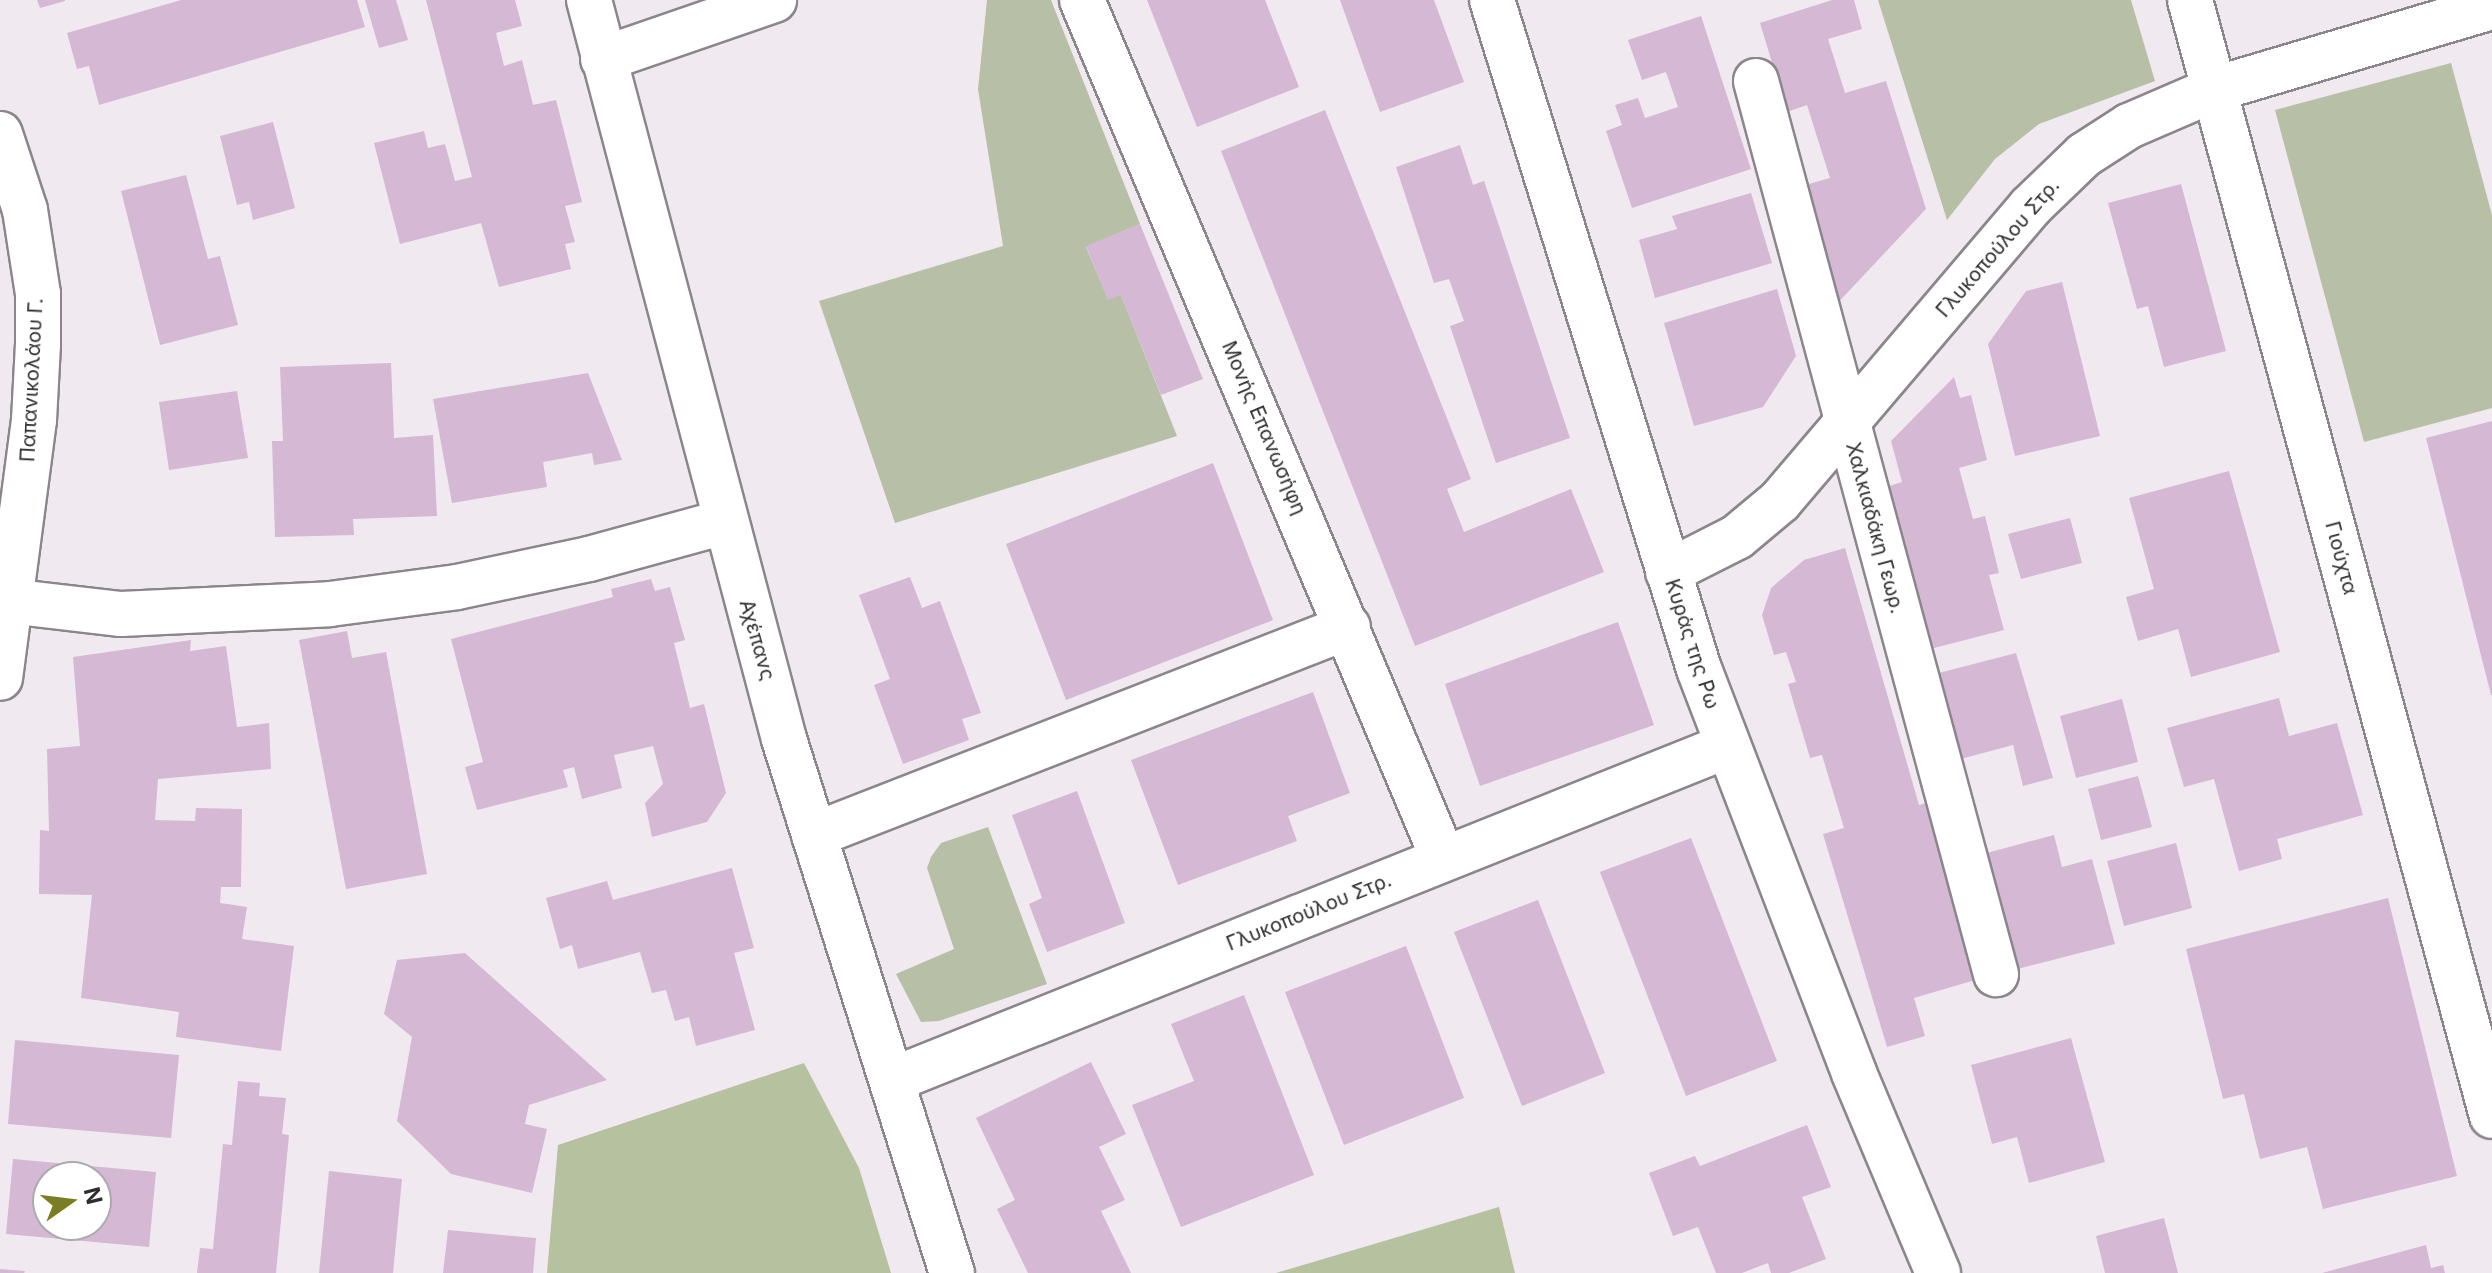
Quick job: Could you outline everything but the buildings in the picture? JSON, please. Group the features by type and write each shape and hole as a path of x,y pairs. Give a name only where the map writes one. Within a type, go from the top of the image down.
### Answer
{"street":[{"name":"Αχέπανς","path":"589,0 724,522 814,835 952,1273"},
{"path":"603,59 774,0"},
{"name":"Μονής Επανωσήφη","path":"1082,0 1443,858"},
{"name":"Κυράς της Ρω","path":"1492,0 1668,572 1727,746 1938,1273"},
{"name":"Γιούχτα","path":"2190,0 2492,1116"},
{"name":"Γλυκοπούλου Στρ.","path":"1668,572 1737,537 1780,501 1847,427 2059,176 2129,126 2215,89 2492,7"},
{"name":"Χαλκιαδάκη Γεωρ.","path":"1756,81 1996,974"},
{"name":"Παπανικολάου Γ.","path":"0,134 38,294 34,420 4,601 0,678"},
{"path":"4,601 121,614 330,604 457,587 589,559 724,522"},
{"path":"814,835 1348,627"},
{"name":"Γλυκοπούλου Στρ.","path":"892,1080 1727,746"}],"green space":[{"path":"987,0 1051,0 1140,224 1086,247 1108,299 1121,295 1177,436 895,523 819,301 1003,246 978,89"},
{"path":"1878,0 2131,0 2155,81 2039,124 1995,159 1947,220"},
{"path":"2451,63 2492,215 2492,408 2364,442 2275,110"},
{"path":"988,827 1047,984 939,1021 921,1022 896,974 954,949 927,868 941,843"},
{"path":"804,1063 859,1168 891,1273 547,1273 558,1145"},
{"path":"1499,1207 1515,1273 1276,1273"}]}
